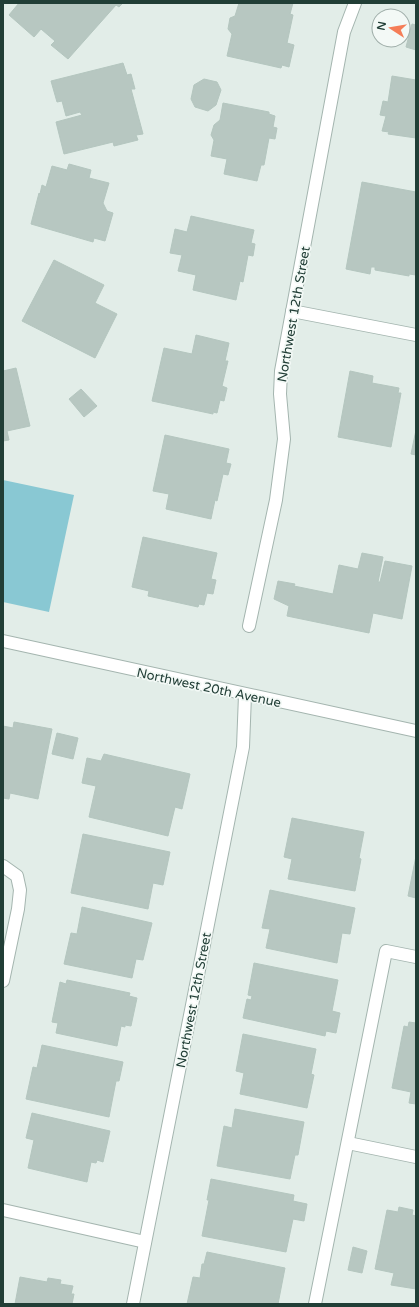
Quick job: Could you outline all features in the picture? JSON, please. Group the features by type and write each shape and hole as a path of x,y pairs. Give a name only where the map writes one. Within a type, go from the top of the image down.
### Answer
{"street":[{"name":"Northwest 12th Street","path":"249,626 276,500 284,439 280,394 281,372 344,32 355,3"},
{"path":"292,310 416,335"},
{"name":"Northwest 20th Avenue","path":"3,641 245,695 416,731"},
{"name":"Northwest 12th Street","path":"133,1304 244,747 245,695"},
{"path":"3,866 17,876 20,890 18,909 3,981"},
{"path":"315,1304 386,951 416,957"},
{"path":"348,1143 416,1157"},
{"path":"3,1210 145,1242"}],"water":[{"path":"3,480 74,495 49,612 3,602"}],"building":[{"path":"19,3 123,3 119,7 116,5 68,59 51,45 55,41 41,29 34,37 9,15"},
{"path":"239,3 293,3 290,14 293,15 287,43 294,45 289,67 282,65 281,68 227,56 232,34 228,29 230,18 235,16"},
{"path":"412,24 416,25 416,50 409,48 411,48"},
{"path":"123,63 127,75 131,74 135,89 131,89 143,134 136,135 138,140 114,146 113,142 64,154 56,122 82,115 80,112 66,116 62,101 57,102 51,81"},
{"path":"392,76 416,80 416,138 388,134 389,132 382,131 386,116 380,115 383,101 388,102"},
{"path":"204,79 217,82 221,90 216,105 208,111 195,107 191,99 194,85"},
{"path":"223,103 269,112 269,114 275,116 273,127 277,128 275,139 269,138 264,165 261,165 257,181 224,174 227,159 211,156 214,140 211,135 214,125 220,120"},
{"path":"69,164 91,170 89,178 109,183 103,203 107,211 113,213 105,241 94,238 93,242 31,224 39,193 40,194 42,185 46,187 52,166 67,170"},
{"path":"362,182 416,192 416,275 409,274 409,276 375,270 375,267 371,267 370,274 346,269"},
{"path":"191,216 254,230 251,243 255,244 253,256 248,255 243,282 240,281 236,300 193,290 196,275 178,271 182,255 170,253 175,229 187,232"},
{"path":"54,260 104,285 95,303 117,314 95,358 22,321"},
{"path":"196,335 229,343 225,361 228,361 222,386 227,388 224,401 220,400 217,413 213,412 213,414 152,401 164,348 192,354"},
{"path":"16,368 30,426 7,431 9,440 3,441 3,371"},
{"path":"350,371 373,376 372,383 399,388 398,393 401,393 391,447 338,437"},
{"path":"81,389 97,406 84,417 69,399"},
{"path":"416,430 416,455 411,454"},
{"path":"165,435 229,449 226,463 231,464 228,475 223,474 211,519 166,509 169,494 153,491"},
{"path":"143,537 217,553 211,579 216,580 213,594 207,593 204,605 199,604 198,607 148,596 149,591 132,587"},
{"path":"362,553 383,557 378,582 380,582 385,561 412,566 402,619 373,613 369,633 287,616 289,606 274,599 278,581 333,594 339,565 358,569"},
{"path":"14,722 52,729 38,799 10,793 9,799 3,798 3,726 13,728"},
{"path":"57,733 78,738 73,759 52,754"},
{"path":"104,754 190,774 182,809 175,807 168,836 89,817 96,786 82,783 87,758 101,761"},
{"path":"292,818 364,832 355,891 288,879 292,859 284,857"},
{"path":"83,834 170,852 163,885 153,883 148,909 71,893"},
{"path":"416,856 416,898 408,896"},
{"path":"270,890 355,908 350,934 342,933 337,963 266,948 270,929 262,928"},
{"path":"82,907 152,923 143,960 136,959 132,978 64,964 71,933 77,934"},
{"path":"254,963 338,980 332,1011 340,1013 336,1033 326,1031 325,1036 243,1018 247,999 251,1000 252,996 248,995"},
{"path":"67,980 130,993 129,996 137,998 131,1026 121,1026 117,1046 56,1033 58,1023 52,1022 60,982 66,984"},
{"path":"409,1022 416,1023 416,1104 409,1103 411,1092 392,1088 404,1026 408,1027"},
{"path":"243,1034 316,1049 311,1074 314,1075 307,1108 240,1094 244,1073 236,1071"},
{"path":"42,1045 123,1062 119,1081 116,1081 109,1117 26,1099 33,1067 37,1068"},
{"path":"235,1109 304,1122 298,1155 295,1155 290,1179 217,1166 224,1126 232,1128"},
{"path":"32,1113 110,1131 103,1162 97,1160 96,1163 91,1162 87,1182 28,1168 34,1140 26,1138"},
{"path":"211,1179 294,1195 293,1201 307,1204 304,1221 293,1219 286,1252 202,1236 209,1200 207,1200"},
{"path":"399,1207 413,1210 412,1215 416,1216 416,1289 391,1285 394,1273 375,1269 387,1210 398,1212"},
{"path":"353,1247 367,1251 362,1273 348,1270"},
{"path":"207,1252 285,1268 278,1304 187,1304 193,1277 200,1278 202,1264 204,1264"},
{"path":"20,1277 47,1282 48,1278 61,1280 60,1284 73,1286 71,1294 74,1294 72,1304 15,1304"}]}
